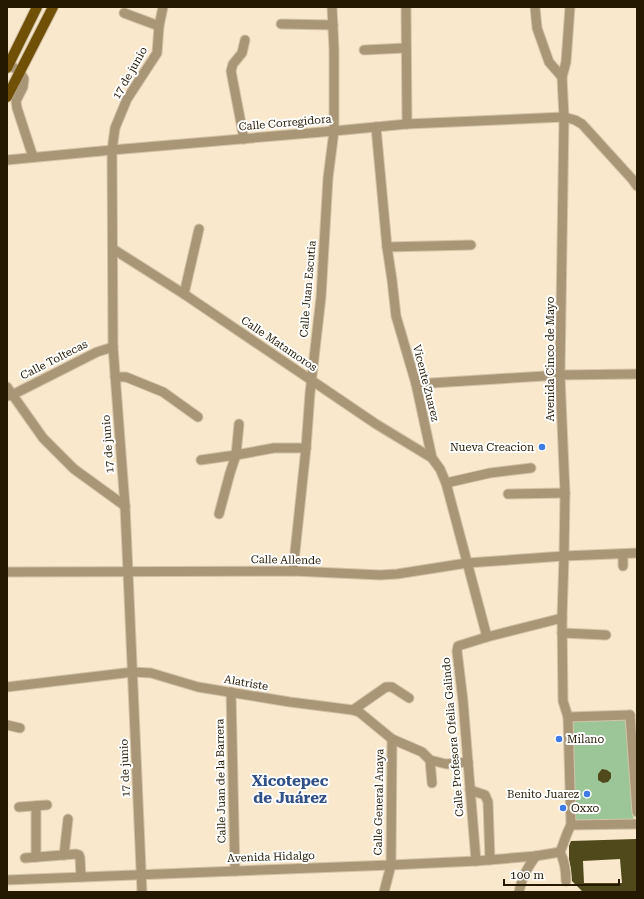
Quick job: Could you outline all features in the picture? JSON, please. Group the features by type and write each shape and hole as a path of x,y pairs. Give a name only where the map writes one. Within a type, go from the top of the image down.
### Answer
{"main road":[{"path":"8,65 36,7"},
{"path":"7,97 53,7"}],"street":[{"name":"17 de junio","path":"142,892 125,506 113,347 112,150 115,128 128,99 157,53 159,26 163,7"},
{"name":"Calle Juan Escutia","path":"293,572 306,448 311,381 321,297 328,178 334,132 332,7"},
{"path":"406,7 407,124"},
{"path":"535,7 537,28 550,62 562,77"},
{"name":"Avenida Cinco de Mayo","path":"560,852 570,824 568,717 563,701 562,618 565,493 560,375 564,117 562,77 566,62 570,7"},
{"path":"124,13 159,26"},
{"path":"282,24 333,24"},
{"path":"244,139 231,71 233,64 242,53 245,40"},
{"path":"364,50 406,48"},
{"path":"8,65 20,72 24,79 23,87 16,101 33,157"},
{"path":"564,117 582,124 637,186"},
{"name":"Calle Corregidora","path":"7,160 334,132 376,126 564,117"},
{"name":"Vicente Zuarez","path":"376,126 387,247 396,316 416,384 432,458 440,469 446,483 487,637"},
{"path":"184,294 199,229"},
{"path":"387,247 471,245"},
{"name":"Calle Matamoros","path":"113,249 184,294 376,424 432,458"},
{"name":"Calle Toltecas","path":"9,393 97,352 113,347"},
{"path":"416,384 560,375 637,374"},
{"path":"115,377 126,377 163,392 198,416"},
{"path":"9,393 43,438 74,469 125,506"},
{"path":"219,514 236,455 239,424"},
{"path":"201,460 274,448 306,448"},
{"path":"446,483 490,473 531,468"},
{"path":"508,494 565,493"},
{"name":"Calle Allende","path":"7,572 293,572 380,575 397,574 467,563 564,556 637,553"},
{"path":"623,554 623,566"},
{"name":"Calle Profesora Ofelia Galindo","path":"476,861 463,701 457,651 458,646 562,618"},
{"path":"562,633 606,635"},
{"name":"Alatriste","path":"7,687 133,672 151,673 198,687 290,702 353,710 359,712 392,739 422,752 430,760 446,764 468,762"},
{"path":"353,710 386,687 392,687 409,698"},
{"name":"Calle Juan de la Barrera","path":"231,692 235,871"},
{"path":"568,717 634,713 637,812"},
{"path":"7,725 20,728"},
{"name":"Calle General Anaya","path":"384,892 391,865 392,739"},
{"path":"430,760 432,783"},
{"path":"470,790 485,795 488,802 490,860"},
{"path":"19,807 47,805"},
{"path":"36,806 36,857"},
{"path":"64,855 68,820"},
{"path":"570,824 637,824"},
{"path":"560,852 566,868 566,881"},
{"name":"Avenida Hidalgo","path":"7,880 141,876 476,861 536,856 560,852"},
{"path":"25,858 79,855 80,877"},
{"path":"519,892 527,869 536,856"}],"green space":[{"path":"626,716 634,827 567,829 563,719"}],"building":[{"path":"602,769 611,773 611,778 608,782 603,783 598,780 598,774"},
{"path":"636,839 637,892 583,892 572,881 569,859 569,846 571,841","holes":["620,859 622,883 584,883 583,861"]}],"place":[{"name":"Nueva Creacion","path":"542,447"},
{"name":"Milano","path":"559,739"},
{"name":"Benito Juarez","path":"587,794"},
{"name":"Oxxo","path":"563,808"}],"district":[{"name":"Xicotepec de Juárez","path":"290,790"}]}
